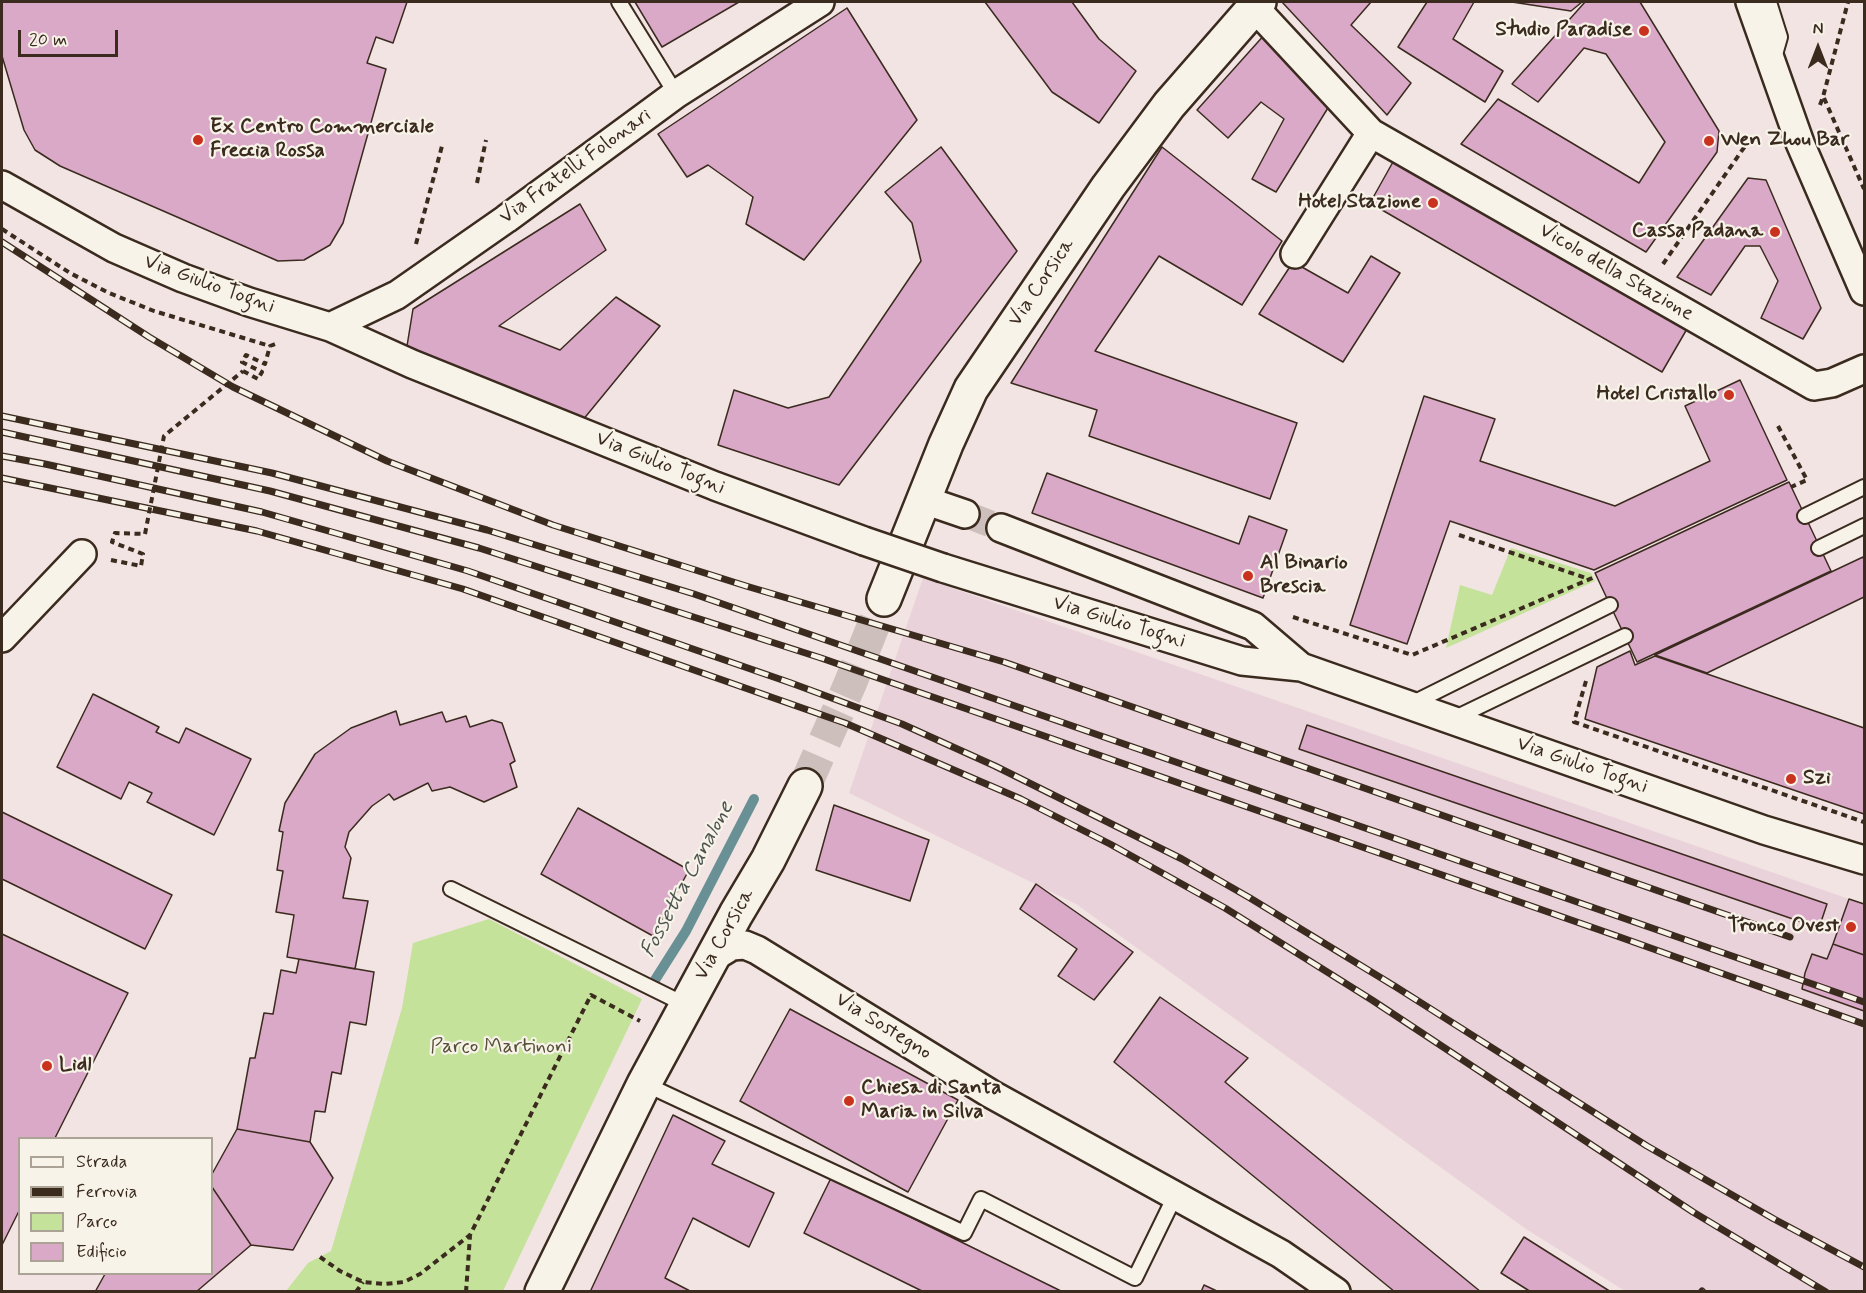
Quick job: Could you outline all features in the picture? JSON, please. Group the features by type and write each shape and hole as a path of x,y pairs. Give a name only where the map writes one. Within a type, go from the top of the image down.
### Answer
{"main road":[{"name":"Via Corsica","path":"884,599 971,388 1108,187 1169,105 1256,4"},
{"name":"Via Corsica","path":"542,1292 644,1084 805,786"}],"street":[{"name":"Via Fratelli Folonari","path":"330,327 397,295 506,219 676,94 820,2"},
{"path":"1750,2 1800,143 1864,291"},
{"name":"Vicolo della Stazione","path":"1256,4 1371,133 1814,386 1832,384 1864,369"},
{"path":"1295,254 1371,133"},
{"name":"Via Giulio Togni","path":"2,165 38,206"},
{"name":"Via Giulio Togni","path":"2,185 114,248 183,278 249,302 330,327 412,364 715,486 864,541 943,568 1242,661 1301,667 1764,830 1864,860"},
{"path":"924,500 965,514"},
{"name":"Via Giulio Togni","path":"1001,528 1253,626 1301,667"},
{"path":"2,638 82,554"},
{"path":"693,992 717,956 724,950 736,946 749,946 741,917 751,888"},
{"name":"Via Sostegno","path":"749,946 782,964 991,1094 1281,1254 1336,1292"}],"lane":[{"path":"619,2 676,94"},
{"path":"1769,2 1780,37 1772,66"},
{"path":"1805,516 1864,487"},
{"path":"1820,548 1864,526"},
{"path":"1407,706 1610,604"},
{"path":"1451,720 1625,636"},
{"path":"452,888 693,992"},
{"path":"644,1084 964,1233 981,1199 1135,1278 1175,1196"}],"path":[{"path":"1848,2 1823,97 1864,189"},
{"path":"1646,290 1749,139"},
{"path":"477,183 486,140"},
{"path":"414,252 442,146"},
{"path":"2,229 70,273 109,293 154,312 270,346"},
{"path":"82,554 141,566 143,554 112,542 115,533 145,534 164,436 243,371 258,379 262,372 242,362 246,355 265,364"},
{"path":"1778,426 1807,480 1791,487"},
{"path":"1459,535 1589,579"},
{"path":"1253,626 1268,609 1412,655 1571,590 1597,576"},
{"path":"1588,673 1574,722 1864,822"},
{"path":"466,1292 470,1235 591,995 633,1017"},
{"path":"320,1257 340,1271 363,1282 386,1284 404,1282 420,1274 470,1235"},
{"path":"356,1292 363,1282"}],"shaded area":[{"path":"923,578 1849,899 1833,943 1864,955 1864,1291 1625,1291 1526,1229 1076,904 849,793"}],"green space":[{"path":"1511,548 1591,573 1595,581 1446,648 1460,585 1492,595"},
{"name":"Parco Martinoni","path":"489,919 642,999 503,1291 286,1291 308,1263 331,1251 402,1008 413,943"}],"building":[{"name":"Ex Centro Commerciale Freccia Rossa","path":"2,2 407,2 393,43 376,37 367,63 386,69 343,223 330,245 304,260 278,261 60,166 35,150 24,130 2,56"},
{"path":"635,2 739,2 662,47"},
{"path":"985,2 1072,2 1099,39 1136,71 1099,123 1052,92"},
{"path":"1282,2 1371,2 1351,25 1411,83 1387,115"},
{"path":"1427,2 1474,2 1453,39 1503,71 1485,102 1398,47"},
{"path":"1512,2 1582,2 1571,11"},
{"path":"1585,2 1640,2 1719,131 1717,152 1646,252 1461,144 1498,99 1639,183 1665,142 1606,54 1584,48 1538,102 1512,84"},
{"path":"847,8 917,120 804,260 746,224 753,197 708,165 687,177 658,134"},
{"path":"1266,33 1331,103 1276,192 1252,179 1284,119 1261,102 1228,138 1197,110"},
{"path":"941,147 1017,251 839,485 718,445 734,390 788,408 829,397 921,261 912,223 885,192"},
{"path":"1162,147 1282,241 1242,305 1159,256 1095,351 1297,423 1270,499 1089,436 1097,410 1011,383"},
{"path":"1398,153 1691,322 1662,372 1370,203"},
{"path":"1748,178 1766,180 1821,308 1803,339 1761,318 1778,281 1760,246 1745,246 1711,295 1677,277"},
{"path":"580,204 606,250 499,326 560,350 616,297 660,326 582,421 407,346 413,309"},
{"path":"1371,256 1400,273 1343,362 1259,314 1293,262 1348,293"},
{"path":"1740,380 1787,480 1594,570 1450,521 1407,644 1350,625 1424,396 1495,419 1480,461 1615,506 1710,461 1685,406"},
{"path":"1047,473 1239,544 1249,516 1287,530 1263,598 1032,513"},
{"path":"1789,482 1831,571 1637,662 1595,573"},
{"path":"1863,557 1864,597 1707,673 1655,655"},
{"path":"1630,651 1635,665 1655,656 1864,728 1864,814 1585,719 1597,667"},
{"path":"93,694 159,727 156,732 179,743 186,728 251,759 214,835 147,802 152,793 129,782 121,799 57,767"},
{"path":"396,711 400,725 442,712 446,722 466,716 470,727 492,720 502,723 515,761 510,764 517,787 484,802 450,787 432,791 428,783 394,800 389,794 372,806 349,832 345,847 351,858 343,898 368,901 355,969 287,957 294,915 276,912 283,871 277,870 283,832 279,831 285,803 315,754 351,728"},
{"path":"1307,725 1827,904 1819,928 1299,749"},
{"path":"834,805 929,840 910,901 816,870"},
{"path":"578,808 689,870 653,936 541,874"},
{"path":"2,812 172,895 145,949 2,879"},
{"path":"1036,884 1133,952 1094,1000 1058,976 1077,949 1020,909"},
{"name":"Tronco Ovest","path":"1849,899 1864,904 1864,955 1833,944"},
{"name":"Lidl","path":"2,934 128,993 56,1137 18,1137 18,1213 2,1245"},
{"path":"1833,944 1864,955 1864,1011 1802,989 1812,954 1827,959"},
{"path":"299,959 374,972 366,1025 350,1022 341,1074 332,1072 325,1112 315,1111 310,1142 237,1129 250,1058 255,1058 264,1013 273,1014 281,970 296,973"},
{"path":"1160,997 1248,1058 1225,1082 1481,1292 1395,1292 1114,1062"},
{"name":"Chiesa di Santa Maria in Silva","path":"790,1009 958,1100 908,1192 740,1101"},
{"path":"673,1115 725,1141 712,1164 774,1193 749,1247 693,1218 665,1278 692,1292 590,1292"},
{"path":"237,1129 310,1142 333,1178 293,1250 251,1245 213,1188 213,1172"},
{"path":"831,1178 1063,1292 924,1292 804,1233"},
{"path":"213,1188 251,1245 196,1292 95,1292 104,1275 213,1275"},
{"path":"1524,1237 1611,1292 1531,1292 1501,1273"},
{"path":"1204,1285 1219,1292 1201,1292"}],"waterway":[{"name":"Fossetta Canalone","path":"655,980 686,931 754,799"}],"tunnel":[{"path":"965,514 1001,528"},
{"path":"805,786 884,599"}],"railway":[{"path":"2,242 149,337 233,387 387,461 553,525 746,586 1004,662 1790,937"},
{"path":"2,416 272,473 487,530 694,594 1864,1002"},
{"path":"2,432 270,491 479,548 821,658 1864,1024"},
{"path":"2,456 262,512 468,571 902,724 995,766 1182,859 1396,987 1647,1146 1774,1219 1864,1267"},
{"path":"2,478 257,531 463,589 845,723 1021,799 1110,844 1225,908 1372,1000 1693,1212 1826,1292"}],"place":[{"name":"Studio Paradise","path":"1644,31"},
{"name":"Ex Centro Commerciale Freccia Rossa","path":"198,140"},
{"name":"Wen Zhou Bar","path":"1709,141"},
{"name":"Hotel Stazione","path":"1433,203"},
{"name":"Cassa Padana","path":"1775,232"},
{"name":"Hotel Cristallo","path":"1729,395"},
{"name":"Al Binario Brescia","path":"1248,576"},
{"name":"Szi","path":"1791,779"},
{"name":"Tronco Ovest","path":"1851,927"},
{"name":"Lidl","path":"47,1066"},
{"name":"Chiesa di Santa Maria in Silva","path":"849,1101"}]}
